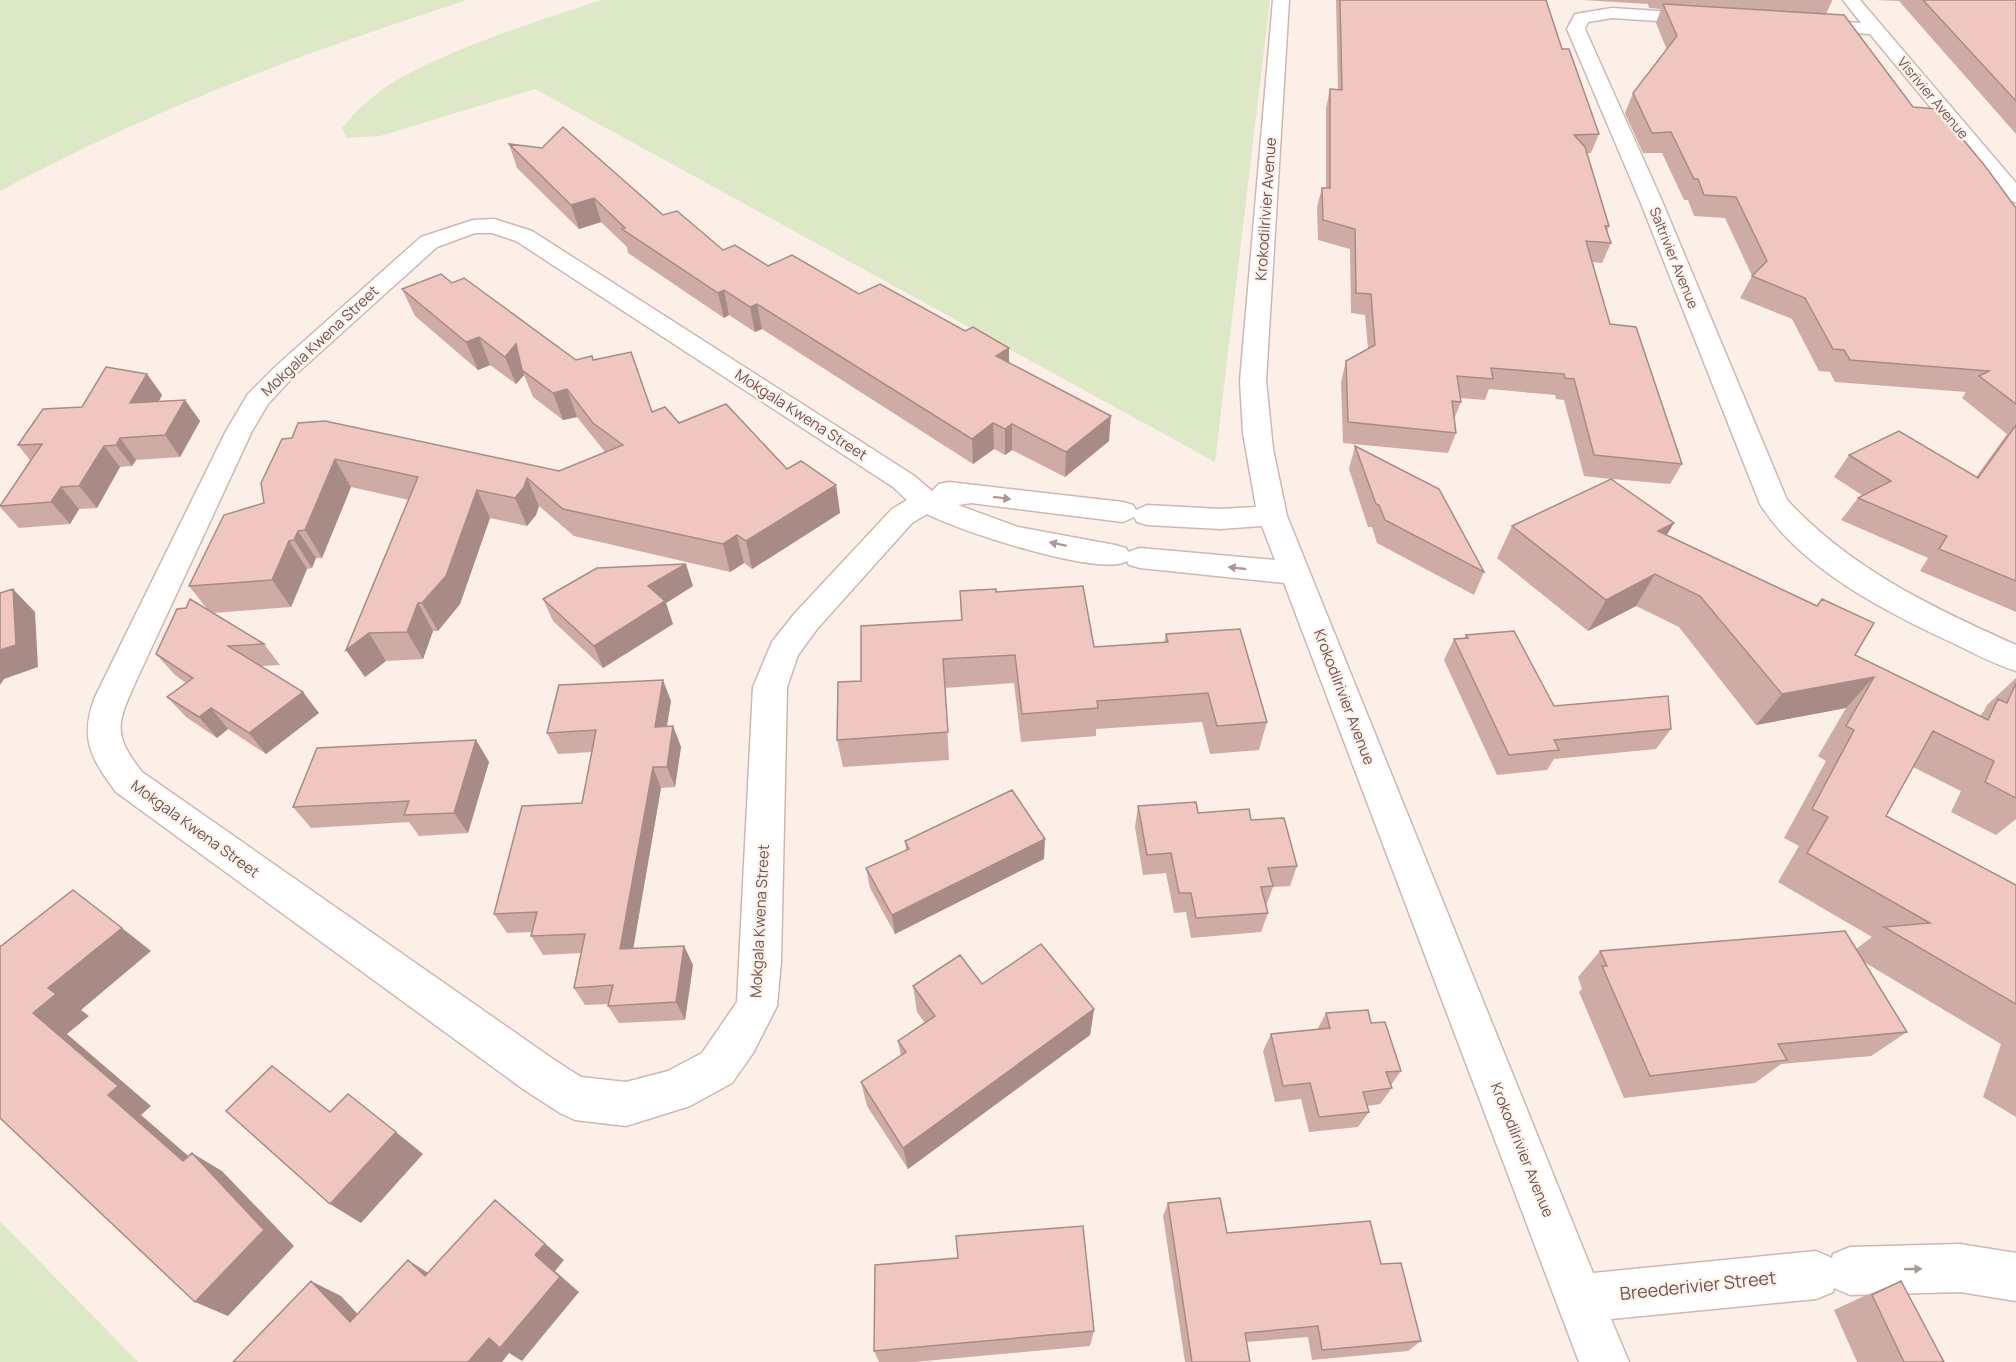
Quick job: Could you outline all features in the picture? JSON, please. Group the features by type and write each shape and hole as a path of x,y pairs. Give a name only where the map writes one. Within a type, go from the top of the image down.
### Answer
{"street":[{"name":"Krokodilrivier Avenue","path":"1281,0 1253,381 1253,417 1261,470 1273,516 1604,1362"},
{"name":"Visrivier Avenue","path":"1851,0 2016,196"},
{"name":"Saltrivier Avenue","path":"1720,20 1601,13 1581,18 1576,29 1651,201 1774,504 1803,536 1853,577 1891,599 2016,659"},
{"path":"1791,24 1874,29"},
{"name":"Mokgala Kwena Street","path":"915,491 902,516 806,621 783,651 770,687 761,962 757,1006 738,1039 717,1068 675,1091 626,1104 575,1098 538,1074 129,782 111,759 101,736 105,711 118,681 239,430 257,400 429,242 448,233 472,227 494,226 524,236 915,491 956,515 997,529 1128,556 1295,573"},
{"name":"Mokgala Kwena Street","path":"915,491 969,494 1135,513 1220,519 1273,516"},
{"name":"Breederivier Street","path":"1580,1298 1833,1273 1960,1268 2016,1277"}],"green space":[{"path":"0,0 467,0 287,62 229,85 114,134 0,191"},
{"path":"601,0 1270,0 1215,462 535,89 380,136 347,138 342,128 348,121 374,96 397,80 470,46"},
{"path":"0,1221 138,1362 0,1362"}],"building":[{"path":"1340,0 1546,0 1562,49 1569,49 1599,134 1574,135 1585,147 1609,226 1605,226 1611,243 1586,241 1610,324 1636,327 1682,464 1594,455 1574,379 1565,378 1564,374 1491,368 1493,379 1457,376 1461,402 1452,401 1456,433 1348,422 1346,361 1375,345 1371,294 1356,293 1355,229 1323,220 1322,188 1330,188 1330,89 1342,90"},
{"path":"1923,0 2016,0 2016,101"},
{"path":"1663,4 1844,15 1913,107 1938,109 2016,208 2016,404 1979,376 1989,371 1850,360 1844,350 1833,349 1805,298 1752,276 1767,261 1736,197 1704,195 1698,179 1694,179 1671,132 1652,133 1633,93 1677,36"},
{"path":"563,127 663,215 677,211 723,250 735,245 768,266 792,255 859,294 880,284 965,331 973,327 1009,348 996,356 1111,416 1066,452 1012,424 1005,429 993,423 972,439 757,304 750,307 724,290 718,293 622,229 625,228 594,198 571,205 509,144 542,148"},
{"path":"441,274 452,283 464,278 576,360 592,356 593,360 631,352 652,412 665,407 679,423 726,404 787,469 801,461 836,485 746,541 737,535 723,544 563,509 527,478 524,487 515,498 477,490 446,576 422,603 418,603 407,632 369,633 346,650 418,477 335,459 305,530 298,531 294,540 289,541 272,580 189,586 224,515 264,503 261,483 282,439 292,438 298,423 325,421 559,471 623,445 593,423 567,389 553,393 522,370 516,344 505,357 479,337 466,342 402,289"},
{"path":"106,367 147,374 130,403 185,400 165,435 120,438 116,445 104,446 79,486 61,487 51,502 0,506 42,444 18,445 43,409 82,407"},
{"path":"2016,425 2016,581 1939,549 1947,536 1858,498 1891,481 1849,455 1899,431 1978,478"},
{"path":"1355,446 1439,489 1484,572 1385,520 1379,505 1376,504"},
{"path":"1611,479 1674,523 1658,531 1817,606 1822,599 1874,623 1855,655 1988,720 1998,699 2007,703 2016,683 2016,798 1985,782 1994,761 1933,731 1886,816 2016,885 2016,1004 1884,927 1930,923 1807,853 1828,817 1812,809 1854,730 1846,726 1874,677 1782,694 1700,596 1655,574 1606,600 1512,526"},
{"path":"686,564 648,586 665,601 594,646 543,599 597,568"},
{"path":"1083,586 1094,647 1168,642 1166,634 1240,629 1267,722 1217,726 1208,693 1097,701 1098,708 1022,714 1015,655 943,659 948,732 837,740 838,682 861,681 861,626 962,620 960,591 996,589 996,592"},
{"path":"13,589 16,645 0,650 0,593"},
{"path":"190,599 264,644 228,646 303,692 249,733 211,708 199,717 167,697 193,678 156,654 177,609 186,608"},
{"path":"1514,631 1554,706 1668,696 1671,729 1554,740 1559,750 1509,755 1454,639 1468,638 1466,635"},
{"path":"663,680 655,727 673,726 667,767 653,767 620,949 684,946 676,1002 608,1006 613,985 574,988 585,934 531,936 537,912 494,914 522,806 582,803 596,730 547,733 559,685"},
{"path":"476,740 454,813 404,815 409,801 293,807 317,748"},
{"path":"1012,790 1045,839 892,915 866,868 909,849 905,841"},
{"path":"1196,802 1198,813 1249,809 1251,820 1284,818 1297,866 1268,868 1273,886 1261,887 1268,913 1196,918 1191,893 1179,893 1171,853 1147,855 1138,806"},
{"path":"73,890 122,928 48,988 56,994 33,1013 118,1086 108,1095 183,1161 192,1153 264,1230 195,1302 0,1118 0,946"},
{"path":"1845,931 1907,1032 1778,1044 1787,1060 1650,1076 1602,966 1607,966 1600,951"},
{"path":"1041,944 1094,1009 903,1148 861,1082 906,1052 898,1041 935,1016 913,986 960,955 982,984"},
{"path":"1368,1010 1371,1023 1385,1022 1401,1071 1386,1072 1392,1088 1363,1092 1369,1112 1319,1117 1310,1083 1283,1086 1271,1034 1330,1028 1326,1013"},
{"path":"272,1066 330,1112 348,1094 396,1132 330,1204 226,1111"},
{"path":"1220,1198 1227,1233 1370,1221 1381,1264 1401,1263 1421,1341 1322,1350 1318,1326 1245,1333 1250,1362 1192,1362 1168,1203"},
{"path":"495,1200 545,1244 535,1255 560,1277 500,1348 489,1338 468,1362 233,1362 311,1281 350,1322 408,1260 425,1276"},
{"path":"1083,1226 1094,1331 874,1351 875,1265 958,1258 956,1236"},
{"path":"1901,1281 1944,1362 1904,1362 1872,1295"}]}
